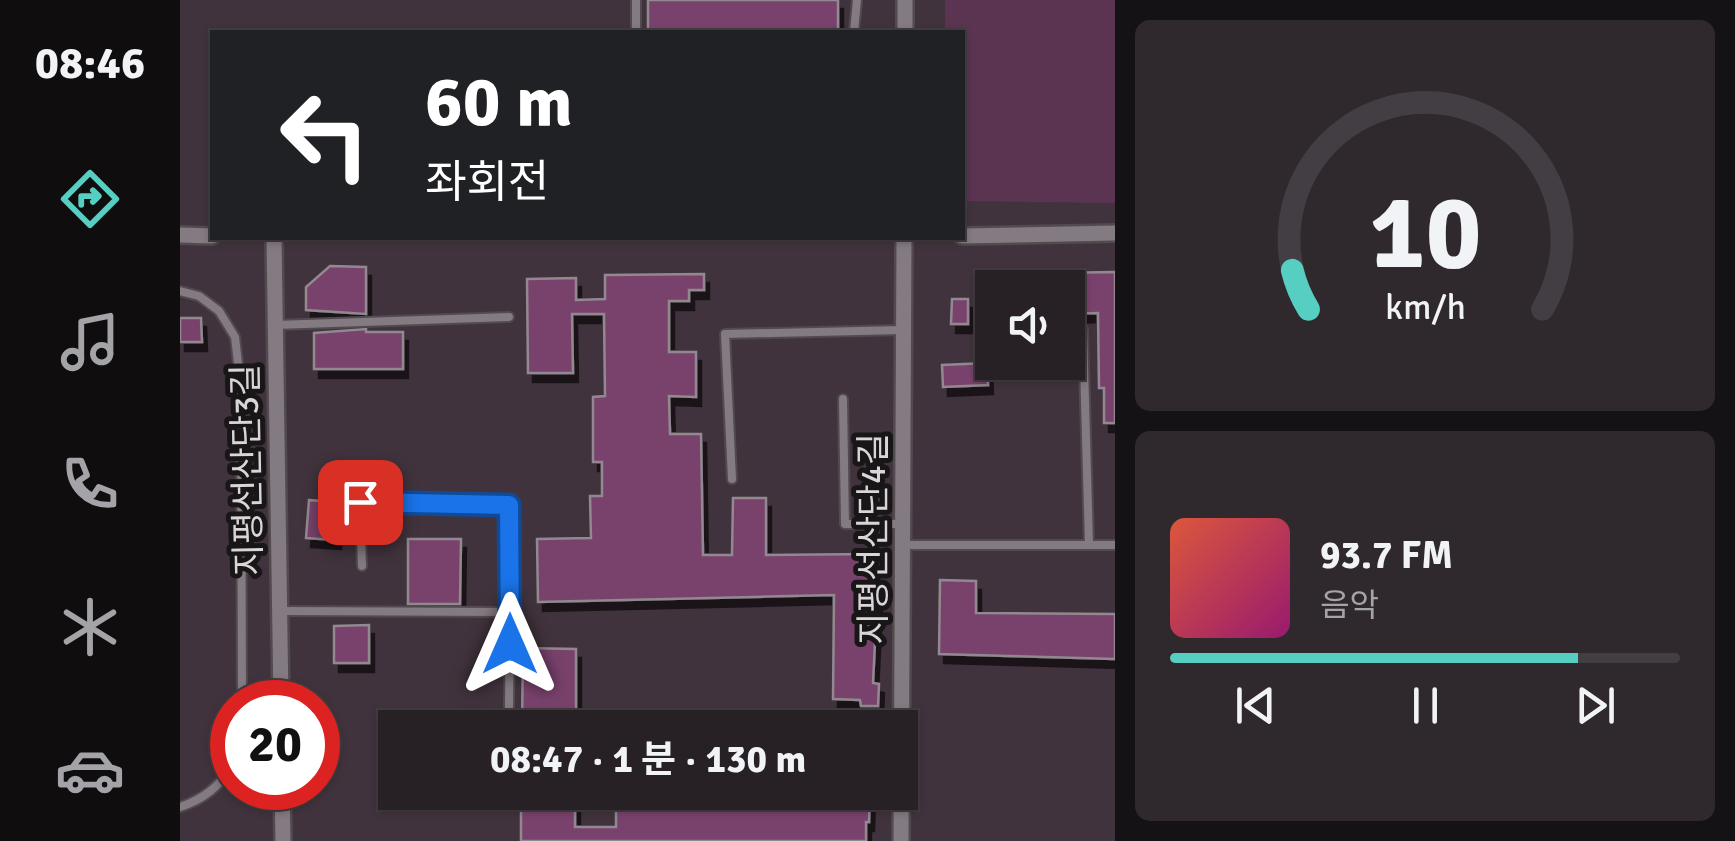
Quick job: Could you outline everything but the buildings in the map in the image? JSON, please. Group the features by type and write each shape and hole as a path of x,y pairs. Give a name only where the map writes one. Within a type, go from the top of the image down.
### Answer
{"street":[{"path":"904,30 905,0"},
{"path":"965,236 1115,233"},
{"path":"180,236 210,236"},
{"name":"지평선산단3길","path":"274,240 281,680"},
{"name":"지평선산단4길","path":"902,710 904,240"},
{"path":"282,810 283,841"},
{"name":"지평선산단4길","path":"902,810 902,841"}],"lane":[{"path":"636,0 636,30"},
{"path":"854,30 857,0"},
{"path":"180,290 199,296 219,311 235,336 241,389 242,680"},
{"path":"275,325 509,316"},
{"path":"732,479 725,334 903,330"},
{"path":"1085,372 1089,546"},
{"path":"843,399 845,524 902,524"},
{"path":"362,566 360,502 509,505 509,708"},
{"path":"902,546 1115,546"},
{"path":"279,611 510,612"},
{"path":"180,807 210,792"}],"shaded area":[{"path":"180,0 1115,0 1115,841 180,841"},
{"path":"945,0 1115,0 1115,203 965,201 965,30 945,30"}],"route":[{"path":"360,502 509,505 510,644"}]}
